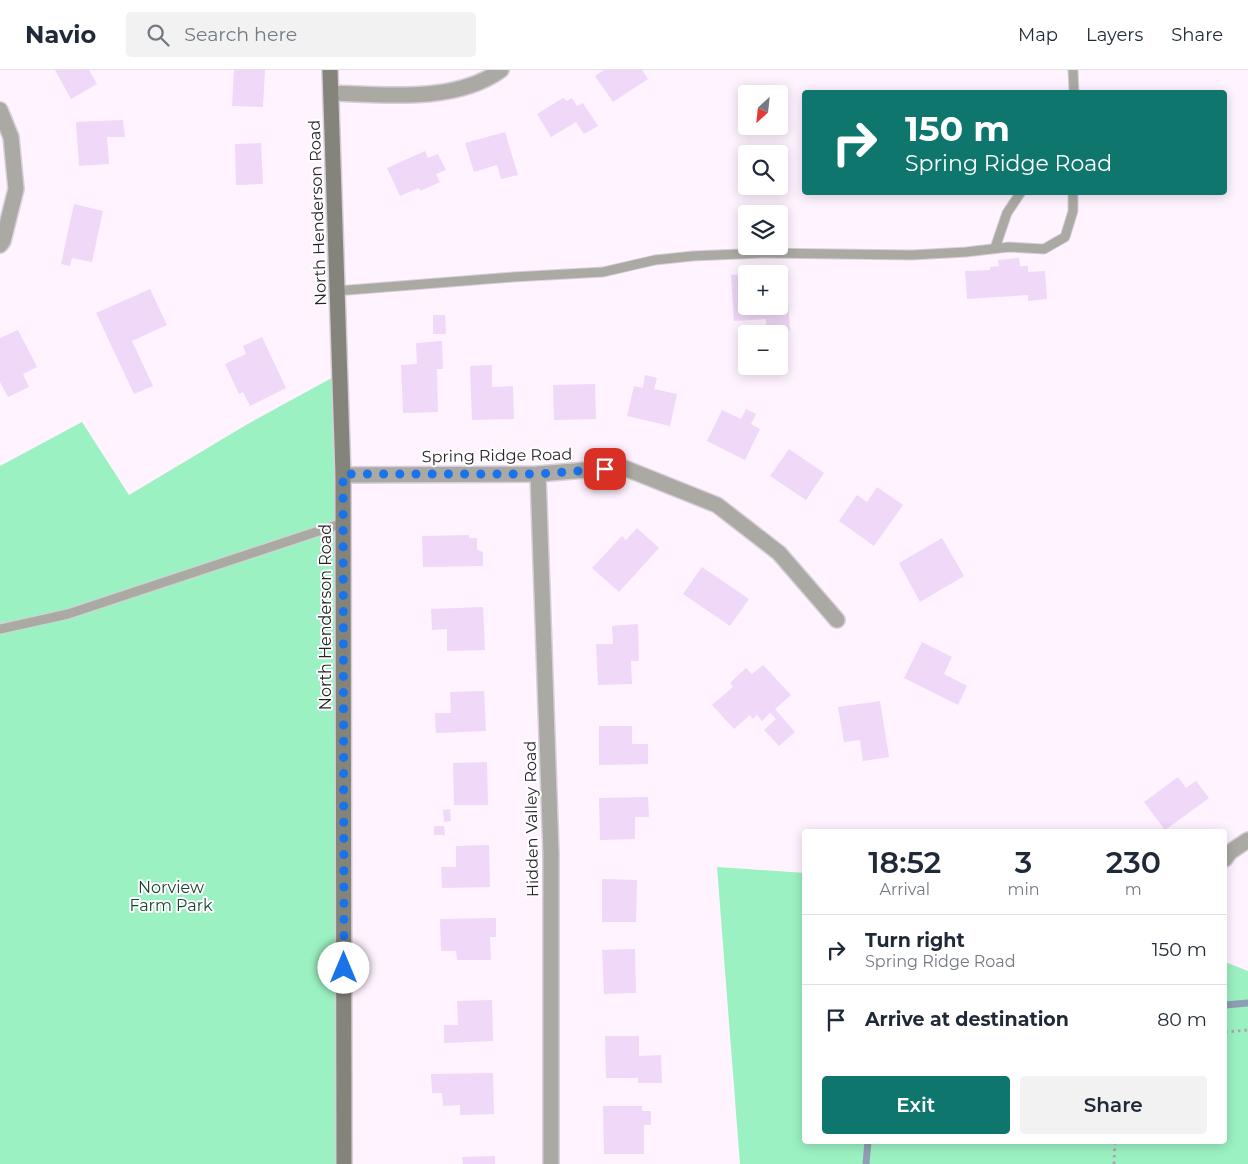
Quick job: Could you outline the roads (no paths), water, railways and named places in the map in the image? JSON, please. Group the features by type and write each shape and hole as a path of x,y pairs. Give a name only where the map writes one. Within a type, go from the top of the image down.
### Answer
{"street":[{"name":"North Henderson Road","path":"330,70 343,474 344,1164"},
{"path":"331,93 410,96 462,88 488,79 501,70"},
{"path":"0,110 11,137 16,189 3,241 0,245"},
{"name":"Spring Ridge Road","path":"343,474 538,474 622,467 717,505 779,553 837,620"},
{"name":"Hidden Valley Road","path":"538,474 551,853 551,1164"},
{"path":"1227,856 1248,840"}],"lane":[{"path":"1073,70 1074,90"},
{"path":"995,248 1007,213 1019,195"},
{"path":"336,291 603,272 655,260 693,256 763,252 912,255 1009,247 1044,249 1065,237 1073,211 1073,195"},
{"path":"0,629 68,614 343,523"}],"waterway":[{"path":"1227,1005 1248,1003"},
{"path":"866,1164 868,1144"}],"park label":[{"name":"Norview Farm Park","path":"171,896"}]}
